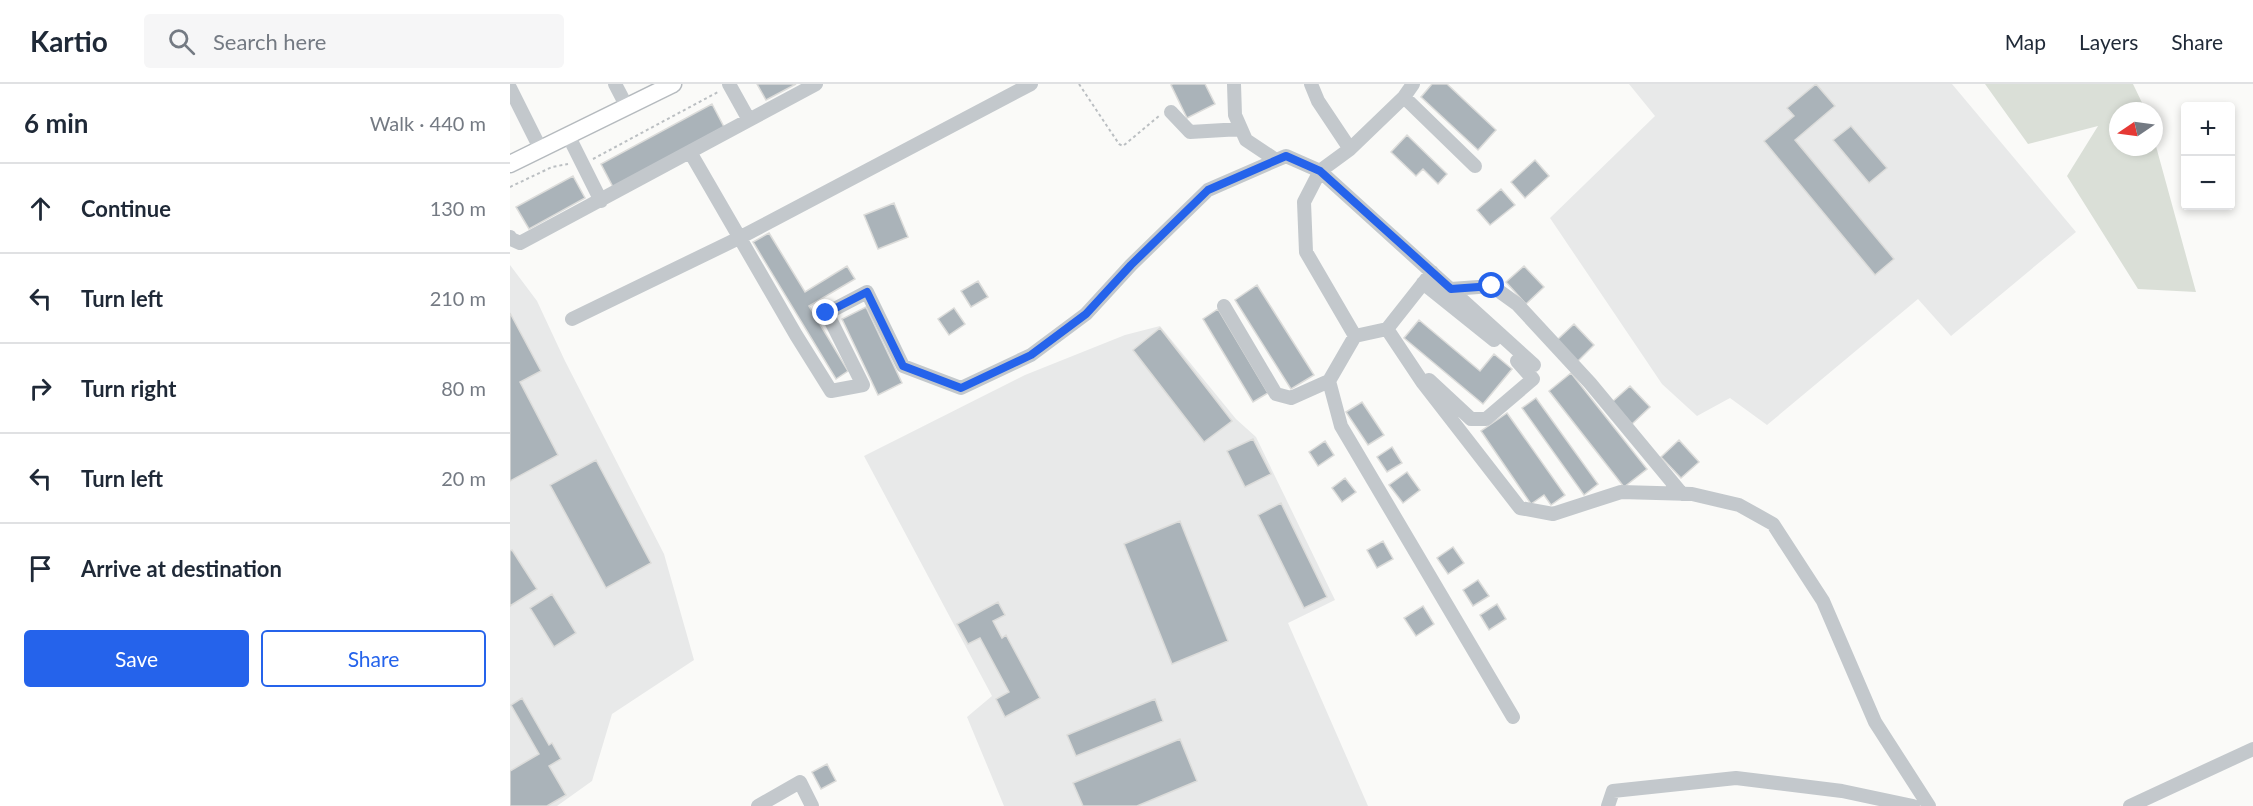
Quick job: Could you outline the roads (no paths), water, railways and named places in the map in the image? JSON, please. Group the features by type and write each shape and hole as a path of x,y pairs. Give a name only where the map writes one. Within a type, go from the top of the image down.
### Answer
{"main road":[{"path":"510,164 673,84"}],"street":[{"path":"615,84 627,107"},
{"path":"510,237 511,240 520,243 816,84"},
{"path":"573,319 739,238 1031,84"},
{"path":"1234,84 1234,115 1246,140 1276,160"},
{"path":"1311,84 1318,101 1350,149"},
{"path":"1355,336 1306,252 1304,202 1320,171 1350,149 1404,97 1413,84"},
{"path":"730,85 749,120"},
{"path":"510,88 540,148"},
{"path":"1404,97 1475,166"},
{"path":"1171,112 1190,132 1241,129"},
{"path":"568,135 601,201"},
{"path":"690,152 831,391 863,385 826,313 867,292 903,366 961,388 1031,355 1086,314 1131,265 1208,190 1286,156 1320,171 1428,278 1503,346 1533,379 1486,419 1471,419 1408,360"},
{"path":"1428,278 1451,289 1534,365"},
{"path":"1224,306 1276,394 1291,398 1329,381 1355,336 1387,329 1428,278"},
{"path":"1451,289 1492,286 1517,304 1590,383 1682,494"},
{"path":"1387,329 1423,383 1520,508 1553,513 1621,492 1682,494 1740,505 1773,524 1823,601 1875,722 1929,806"},
{"path":"1329,381 1341,426 1513,717"},
{"path":"2130,806 2253,749"},
{"path":"1608,806 1613,791 1736,778 1842,791 1913,806"},
{"path":"758,806 800,782 813,806"}]}
